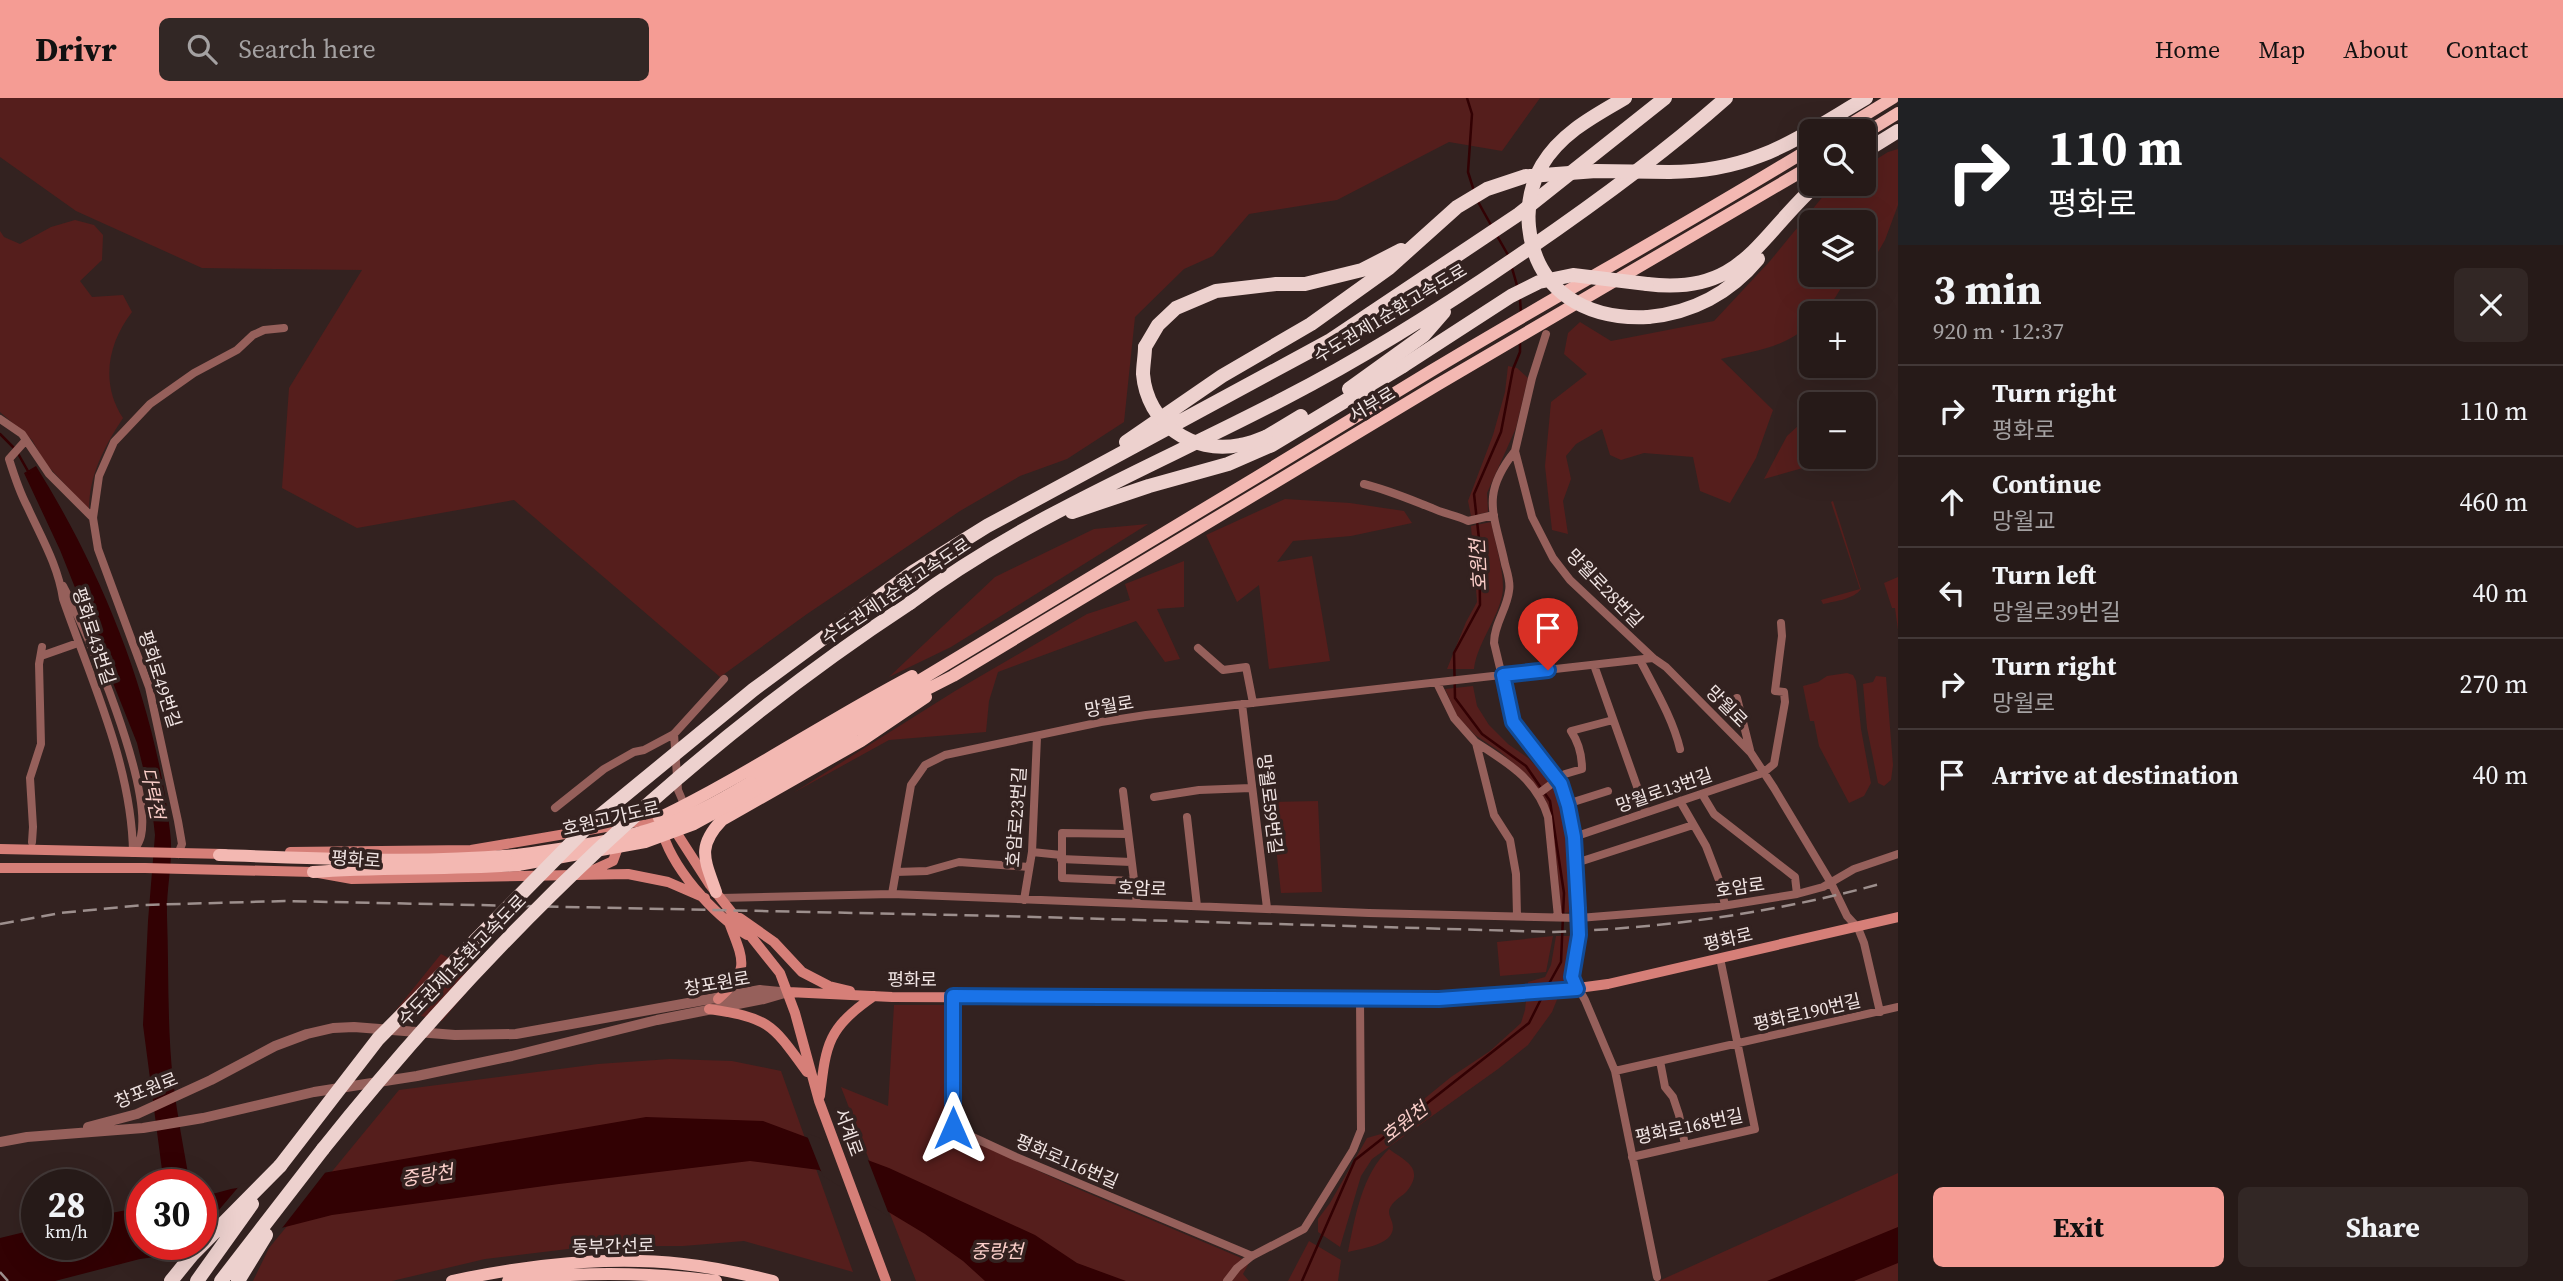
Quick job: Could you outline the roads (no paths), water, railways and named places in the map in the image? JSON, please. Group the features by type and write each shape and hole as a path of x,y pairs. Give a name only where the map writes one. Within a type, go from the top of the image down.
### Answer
{"highway":[{"path":"1625,98 1579,125 1550,153 1532,187 1529,226 1539,263 1550,280 1581,306 1602,314 1625,318 1648,317 1688,309 1725,290 1752,266 1793,209"},
{"name":"수도권제1순환고속도로","path":"197,1281 279,1166 378,1039 591,823 753,690 940,554 1075,476 1329,341 1519,214 1665,98"},
{"name":"수도권제1순환고속도로","path":"221,1281 323,1149 453,995 618,832 686,771 761,711 954,572 1037,523 1128,475 1276,403 1436,312 1581,214 1726,98"},
{"path":"1075,476 1222,376 1311,324 1457,207 1487,189 1526,176 1596,171 1669,172 1712,169 1759,158 1779,150 1866,98"},
{"path":"1859,119 1893,98"},
{"path":"1876,127 1898,113"},
{"path":"1876,145 1898,131"},
{"name":"서부로","path":"966,650 1430,372 1710,211 1799,155"},
{"name":"서부로","path":"953,676 1437,385 1799,173"},
{"path":"1037,523 1239,459 1272,445 1403,366 1511,296 1539,282 1573,275 1647,284 1692,284 1725,274 1752,254 1805,196"},
{"path":"1396,256 1362,270 1305,285 1276,284 1216,291 1176,308 1158,325 1145,347 1143,374 1149,400 1158,418 1172,431 1209,447 1239,446 1266,437 1352,387 1424,335 1456,298"},
{"path":"659,818 852,708 966,650"},
{"name":"호원고가도로","path":"754,786 966,650"},
{"path":"714,896 704,851 711,831 722,820 861,741 953,676"},
{"name":"호원고가도로","path":"313,872 473,868 664,825 754,786 953,676"},
{"path":"710,791 706,804 715,818 722,820"},
{"name":"호원고가도로","path":"219,855 353,860 517,860"},
{"path":"238,1281 323,1149"},
{"path":"171,1281 192,1255 279,1166"},
{"name":"동부간선로","path":"452,1281 512,1270 597,1261 683,1264 773,1281"},
{"name":"동부간선로","path":"508,1281 548,1275 603,1272 716,1281"}],"main road":[{"name":"평화로","path":"0,849 219,855 354,850 471,850 659,818 674,829 714,896 780,974 788,992 874,996 1439,999 1565,990 1608,984 1898,917"},
{"name":"평화로","path":"659,818 665,845 693,885 714,896"},
{"path":"573,833 587,838 611,838 617,850 613,862 582,875"},
{"name":"평화로","path":"0,868 313,872 352,879 628,874 668,882 714,896"},
{"path":"693,885 690,879 691,873 695,871 706,880"},
{"path":"733,920 774,942 802,972 830,986 874,996"},
{"path":"718,999 735,984 741,967 742,955 733,920"},
{"name":"서계로","path":"788,992 819,1101 886,1281"},
{"path":"819,1101 828,1044 836,1028 848,1015 874,996"},
{"path":"709,1009 746,1015 767,1024 780,1034 813,1081"}],"street":[{"name":"평화로49번길","path":"178,854 181,844 178,821 149,687 106,577 98,549 93,518 99,476 114,442 135,417 183,381 237,350 253,335 264,330 284,328"},
{"name":"망월로28번길","path":"1546,334 1532,378 1515,451 1532,517 1553,558 1570,580 1653,658"},
{"path":"0,419 10,424 26,440 49,474 93,518"},
{"name":"평화로43번길","path":"26,440 9,459 60,580 63,599 122,769 132,825 133,853"},
{"path":"1515,451 1494,485 1494,515 1510,584 1493,637 1513,722 1558,780 1567,804 1574,837 1579,918 1572,977 1577,989"},
{"path":"1364,484 1411,498 1435,510 1455,514 1468,521 1494,515"},
{"path":"60,580 74,605 114,701 132,764 142,826 141,837 133,853"},
{"path":"1763,773 1774,764 1785,702 1784,692 1775,691 1782,636 1781,623"},
{"path":"32,842 30,778 41,744 42,652 78,643"},
{"path":"1198,648 1223,670 1246,667 1253,703"},
{"path":"1503,675 1653,658"},
{"name":"망월로","path":"1653,658 1666,667 1751,753 1831,883 1847,916 1858,928"},
{"path":"1640,660 1661,699 1671,727 1676,732 1680,749"},
{"path":"1594,665 1646,812"},
{"name":"망월로","path":"892,894 911,785 925,765 945,755 1101,722 1503,675"},
{"path":"555,808 604,769 674,734 724,679"},
{"path":"1437,683 1454,718 1476,743 1523,774 1538,794 1549,817 1560,917"},
{"path":"1737,698 1751,753"},
{"name":"망월로59번길","path":"1242,704 1267,908"},
{"path":"1538,794 1565,774 1582,769 1582,755 1577,739 1571,731 1613,720"},
{"path":"674,734 678,790 684,804"},
{"name":"호암로23번길","path":"1024,900 1032,852 1037,737"},
{"path":"1476,743 1494,815 1510,840 1516,874 1517,916"},
{"name":"망월로13번길","path":"1574,837 1763,773"},
{"path":"1154,797 1210,789 1251,788"},
{"path":"1123,791 1137,904"},
{"path":"1567,804 1608,791"},
{"path":"1702,794 1714,814 1794,877 1797,894"},
{"path":"1680,801 1701,835 1725,905"},
{"path":"1187,817 1198,906"},
{"path":"1576,863 1693,825"},
{"path":"1128,834 1062,833 1062,878 1134,881"},
{"path":"1032,852 1131,862"},
{"name":"호암로","path":"714,896 892,894 1369,913 1579,918 1725,905 1797,894 1831,883 1854,869 1898,854"},
{"path":"896,872 927,871 959,862 1029,867"},
{"name":"평화로190번길","path":"1615,1071 1880,1012 1858,928"},
{"name":"평화로168번길","path":"1577,989 1585,1000 1615,1071 1632,1157 1755,1129 1720,958"},
{"name":"창포원로","path":"64,1133 136,1114 275,1046 333,1028 354,1027 455,1035 516,1034 760,990 788,992"},
{"name":"창포원로","path":"0,1142 64,1133 143,1128 203,1118 314,1092 417,1076 512,1056 788,992"},
{"name":"평화로116번길","path":"953,996 953,1128 1252,1256"},
{"path":"1227,1281 1237,1268 1252,1256 1304,1229 1353,1150 1362,1130 1360,999"},
{"path":"1880,1012 1898,1007"},
{"path":"1660,1061 1665,1087 1674,1097 1685,1145"},
{"path":"1632,1157 1657,1277"}],"water":[{"name":"다락천","path":"36,466 84,551 123,641 152,735 163,783 171,842 167,916 171,1060 187,1169 162,1169 143,1025 155,835 151,800 137,743 60,550 24,473"},
{"name":"중랑천","path":"646,1117 763,1121 889,1168 1035,1235 1077,1263 1126,1281 985,1281 963,1261 925,1234 819,1170 750,1161 332,1215 217,1245 217,1193"},
{"name":"중랑천","path":"126,1210 126,1260 136,1260 55,1281 0,1281 0,1238 21,1233 21,1260 112,1260 112,1213"},
{"path":"1898,1227 1898,1263 1854,1281 1767,1281"}],"waterway":[{"name":"호원천","path":"1467,98 1472,114 1468,172 1474,191"},
{"name":"호원천","path":"1477,200 1491,225"},
{"name":"호원천","path":"1496,234 1508,255"},
{"name":"호원천","path":"1512,268 1518,289"},
{"name":"호원천","path":"1520,299 1521,313"},
{"name":"호원천","path":"1520,340 1520,352 1513,369 1501,432 1474,494 1479,539 1480,605 1454,653 1455,698 1482,734 1526,766 1550,801 1564,893 1561,962 1546,989"},
{"name":"다락천","path":"0,434 16,450 29,473"},
{"name":"호원천","path":"1302,1281 1355,1160 1529,1023 1543,995"}],"railway":[{"path":"0,924 60,913 143,905 285,901 1001,916 1554,932 1678,923 1759,911 1880,884"},
{"path":"0,1272 8,1281"}]}
